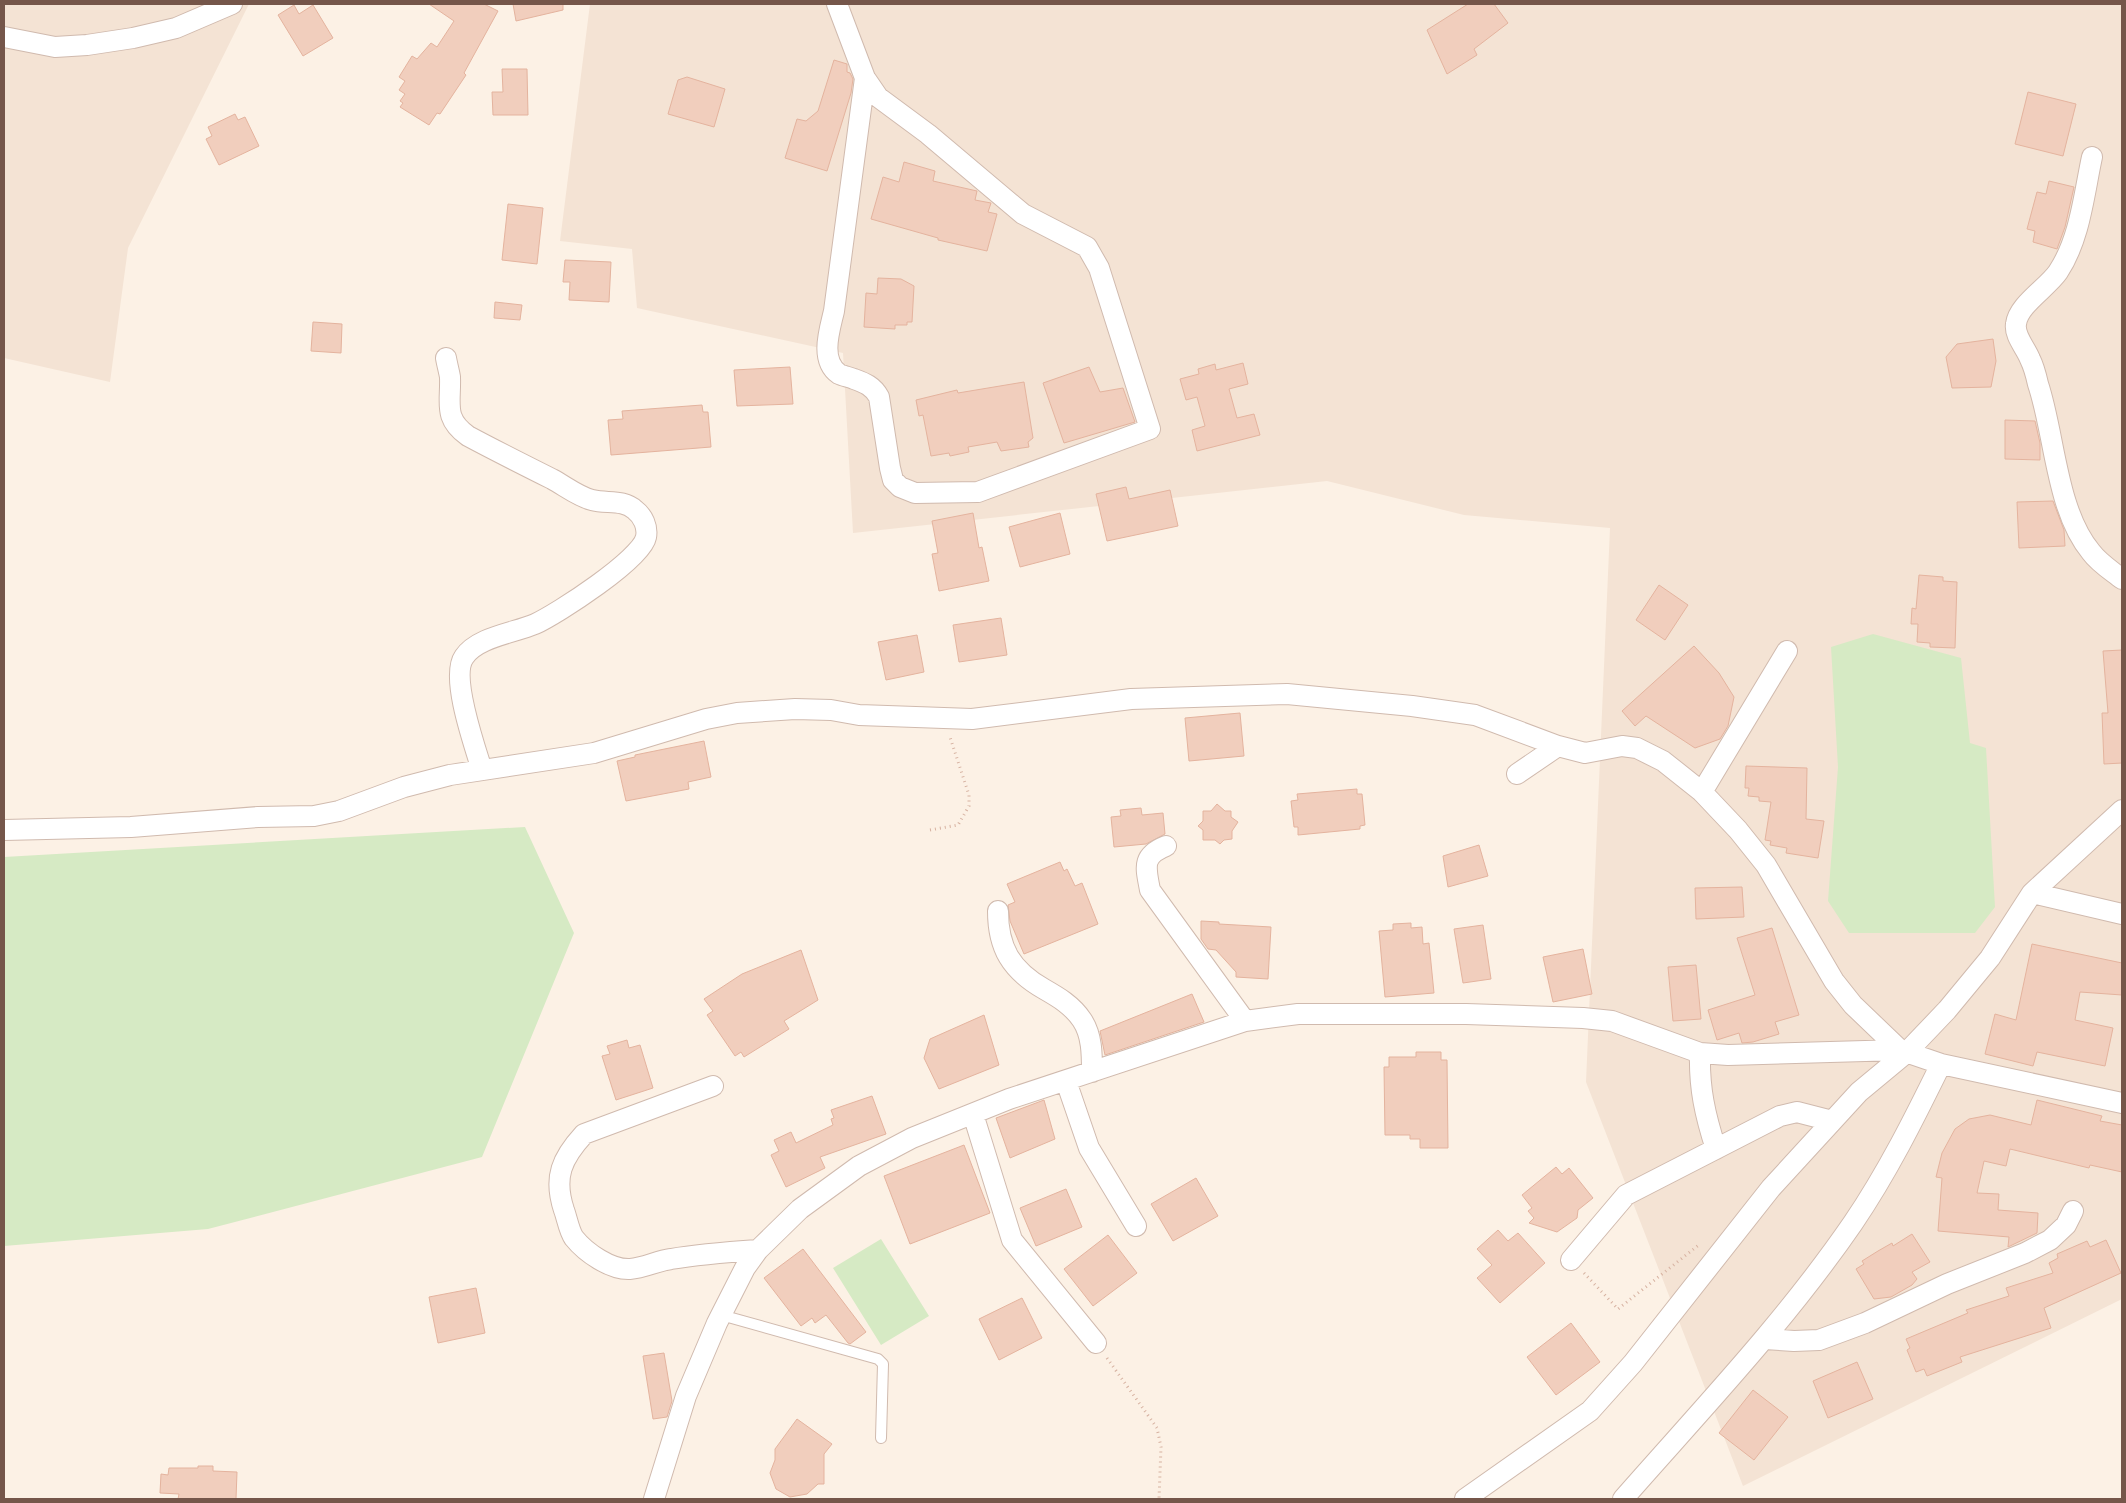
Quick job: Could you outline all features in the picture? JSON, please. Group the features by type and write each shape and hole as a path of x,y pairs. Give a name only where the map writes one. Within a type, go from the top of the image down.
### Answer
{"street":[{"path":"4,37 55,47 87,46 176,28 232,4"},
{"path":"837,4 865,78 878,97 928,134 1023,214 1087,248 1099,268 1150,429 978,492 914,494 900,487 893,480 878,397 874,389 865,383 838,373 827,352 827,338 834,311 865,78"},
{"path":"2092,157 2079,218 2065,259 2057,274 2019,314 2016,331 2030,359 2040,390 2051,444 2073,518 2091,553 2122,579"},
{"path":"446,358 450,377 448,398 451,420 458,429 590,500 620,502 634,509 642,517 646,528 646,538 639,550 603,582 536,624 473,647 464,657 461,665 461,682 465,714 482,770"},
{"path":"1702,792 1787,651"},
{"path":"4,830 131,828 258,817 314,816 339,811 404,787 450,775 594,753 706,719 737,713 795,709 831,710 859,715 972,719 1131,699 1287,694 1412,706 1475,715 1558,746 1585,753 1622,746 1637,748 1664,761 1702,792 1738,830 1766,865 1834,981 1853,1005 1903,1052"},
{"path":"1517,774 1558,746"},
{"path":"1465,1499 1590,1411 1633,1364 1771,1188 1859,1092 1947,1010 1990,958 2032,893 2122,810"},
{"path":"1166,846 1155,851 1147,859 1146,869 1150,890 1245,1021"},
{"path":"2032,893 2122,914"},
{"path":"998,911 998,929 1006,953 1021,974 1065,1001 1082,1020 1092,1045 1092,1072"},
{"path":"654,1499 686,1396 721,1315 745,1268 758,1250 800,1209 860,1166 912,1138 1066,1080 1245,1021 1308,1014 1466,1014 1583,1018 1612,1021 1700,1053 1728,1056 1903,1052 1941,1064 2122,1103"},
{"path":"1700,1053 1699,1079 1704,1115 1716,1149"},
{"path":"1623,1499 1765,1339 1853,1223 1905,1137 1941,1064"},
{"path":"1066,1080 1089,1148 1136,1226"},
{"path":"713,1086 584,1134 569,1150 560,1170 559,1192 563,1208 574,1238 591,1254 611,1266 629,1269 671,1259 758,1250"},
{"path":"1571,1260 1626,1195 1780,1116 1798,1112 1832,1121"},
{"path":"972,1114 1012,1240 1096,1343"},
{"path":"1765,1339 1819,1340 1866,1323 1947,1284 2025,1253 2050,1240 2066,1225 2073,1211"}],"lane":[{"path":"721,1315 878,1359 883,1364 881,1438"}],"path":[{"path":"930,830 958,825 969,806 969,795 944,718"},
{"path":"1571,1260 1618,1309 1702,1242"},
{"path":"1096,1343 1157,1428 1161,1447 1159,1499"}],"shaded area":[{"path":"4,4 249,4 128,248 110,382 4,358"},
{"path":"590,4 2122,4 2122,1299 1743,1486 1586,1082 1610,528 1464,515 1327,481 853,533 843,353 637,308 632,249 560,241"}],"green space":[{"path":"1873,634 1961,658 1970,743 1986,748 1995,907 1975,933 1849,933 1828,901 1838,767 1831,647"},
{"path":"525,827 574,933 482,1157 208,1229 4,1246 4,857"},
{"path":"881,1239 929,1316 881,1345 833,1268"}],"building":[{"path":"429,4 484,4 498,11 464,73 466,75 440,114 437,113 429,125 400,107 403,103 400,101 405,94 399,90 405,81 399,77 412,56 417,59 431,43 437,47 454,21"},
{"path":"513,4 563,4 563,10 516,21"},
{"path":"1468,4 1494,4 1508,23 1474,49 1477,55 1447,74 1427,30"},
{"path":"294,5 299,14 313,5 333,38 303,56 278,15"},
{"path":"834,60 847,64 847,72 850,73 853,79 851,93 827,171 785,158 797,119 806,121 818,111"},
{"path":"502,69 527,69 528,115 493,115 492,92 503,92"},
{"path":"687,77 725,89 714,127 668,114 678,80"},
{"path":"2028,92 2076,104 2063,156 2015,144"},
{"path":"235,114 238,120 245,117 259,146 219,165 206,139 212,136 208,127"},
{"path":"904,162 935,171 933,181 977,191 975,200 991,203 988,212 997,214 987,251 938,240 938,238 871,219 883,177 899,182"},
{"path":"2049,181 2074,187 2065,227 2057,249 2033,242 2035,231 2027,229 2037,192 2046,194"},
{"path":"508,204 543,208 537,264 502,260"},
{"path":"565,260 611,262 609,302 569,300 570,282 563,282"},
{"path":"878,278 901,279 914,286 912,322 907,322 907,325 895,325 895,329 864,327 866,293 877,294"},
{"path":"495,302 522,305 520,320 494,318"},
{"path":"313,322 342,324 341,353 311,351"},
{"path":"1993,339 1996,361 1991,387 1952,388 1946,357 1957,344"},
{"path":"1243,363 1248,384 1229,389 1237,418 1254,414 1260,435 1197,451 1192,430 1205,426 1197,397 1186,400 1180,379 1199,374 1198,369 1215,364 1216,370"},
{"path":"790,367 793,404 737,406 734,370"},
{"path":"1089,367 1100,392 1123,388 1135,422 1064,443 1043,383"},
{"path":"1024,382 1033,438 1028,442 1029,447 1001,451 997,442 968,447 969,452 950,456 949,453 931,456 923,415 919,416 916,400 957,390 958,393"},
{"path":"702,405 703,412 708,412 711,447 611,455 608,420 623,419 622,411"},
{"path":"2005,420 2035,421 2040,443 2040,460 2005,459"},
{"path":"1126,487 1129,499 1170,490 1178,526 1107,541 1096,494"},
{"path":"2053,501 2064,530 2065,546 2019,548 2017,502"},
{"path":"973,513 979,548 982,547 989,581 939,591 932,554 938,553 932,521"},
{"path":"1060,513 1070,554 1020,567 1009,527"},
{"path":"1919,575 1943,577 1943,581 1957,582 1955,648 1930,647 1930,643 1917,642 1918,624 1911,624 1912,608 1916,609"},
{"path":"1659,585 1688,605 1665,640 1636,620"},
{"path":"1001,618 1007,655 959,662 953,625"},
{"path":"917,635 924,672 886,680 878,642"},
{"path":"1694,646 1719,673 1734,697 1728,726 1720,739 1695,748 1646,716 1635,726 1622,711"},
{"path":"2122,650 2122,763 2104,764 2102,713 2108,713 2103,651"},
{"path":"1240,713 1244,756 1189,761 1185,718"},
{"path":"704,741 711,777 688,782 689,789 626,801 617,761 635,757 635,755"},
{"path":"1746,766 1807,768 1806,819 1824,821 1818,858 1786,853 1787,848 1770,845 1771,841 1765,840 1771,802 1759,801 1759,797 1748,796 1749,788 1745,788"},
{"path":"1357,789 1357,794 1362,794 1365,825 1360,826 1360,829 1298,835 1298,827 1294,827 1291,801 1298,800 1297,794"},
{"path":"1217,804 1225,811 1231,811 1231,817 1238,822 1232,831 1232,839 1224,840 1220,844 1215,840 1203,840 1203,830 1198,826 1203,821 1203,811 1211,811"},
{"path":"1141,808 1142,815 1163,813 1165,834 1146,844 1114,847 1111,817 1121,816 1120,810"},
{"path":"1479,845 1488,876 1448,887 1443,856"},
{"path":"1060,862 1064,871 1067,869 1075,886 1082,883 1098,924 1024,954 1010,921 1008,905 1015,902 1007,884"},
{"path":"1742,887 1744,917 1696,919 1695,888"},
{"path":"1201,921 1271,927 1268,979 1236,977 1236,972 1216,950 1208,949 1201,939"},
{"path":"1411,923 1411,928 1422,927 1423,944 1429,943 1434,993 1385,997 1379,931 1393,930 1393,924"},
{"path":"1483,925 1491,979 1463,983 1454,929"},
{"path":"1772,928 1799,1015 1775,1022 1779,1034 1753,1042 1742,1043 1739,1033 1717,1040 1708,1010 1755,995 1737,938"},
{"path":"2032,944 2122,963 2122,995 2080,992 2075,1020 2113,1028 2105,1066 2037,1052 2033,1066 1985,1054 1995,1014 2016,1020"},
{"path":"1583,949 1592,994 1553,1002 1543,957"},
{"path":"801,950 818,1000 784,1021 789,1029 744,1057 741,1052 735,1056 707,1015 713,1011 704,999 742,974"},
{"path":"1696,965 1701,1019 1673,1021 1668,967"},
{"path":"1192,994 1204,1022 1105,1055 1100,1031"},
{"path":"984,1015 999,1065 939,1089 924,1058 930,1039"},
{"path":"627,1040 629,1048 640,1045 653,1088 616,1100 602,1056 610,1054 607,1046"},
{"path":"1416,1052 1441,1052 1441,1060 1447,1060 1448,1148 1420,1148 1420,1139 1410,1139 1410,1135 1385,1135 1384,1067 1389,1067 1389,1057 1416,1057"},
{"path":"872,1096 886,1134 820,1157 825,1168 786,1187 771,1155 779,1151 774,1140 791,1132 796,1143 833,1125 831,1119 834,1118 831,1110"},
{"path":"1044,1100 1055,1139 1010,1158 996,1118"},
{"path":"2037,1100 2102,1116 2100,1121 2122,1125 2122,1172 2090,1165 2089,1168 2010,1149 2006,1166 1984,1161 1977,1193 1999,1194 1998,1210 2038,1213 2037,1233 2008,1247 2009,1237 1938,1231 1942,1178 1936,1177 1942,1153 1955,1129 1969,1119 1990,1115 2031,1125"},
{"path":"964,1145 990,1213 910,1244 884,1176"},
{"path":"1556,1167 1562,1174 1569,1168 1593,1198 1578,1210 1577,1218 1557,1232 1529,1223 1534,1218 1528,1211 1532,1208 1522,1195"},
{"path":"1196,1178 1218,1216 1173,1241 1151,1204"},
{"path":"1066,1189 1082,1227 1036,1246 1020,1208"},
{"path":"1498,1230 1508,1241 1518,1233 1545,1263 1500,1303 1477,1278 1492,1265 1477,1249"},
{"path":"1912,1234 1930,1262 1912,1272 1917,1279 1912,1285 1891,1297 1874,1299 1856,1269 1864,1264 1862,1261 1892,1243 1893,1246"},
{"path":"1108,1235 1137,1273 1093,1306 1064,1269"},
{"path":"2106,1240 2121,1273 2044,1308 2051,1328 1960,1357 1962,1362 1927,1376 1924,1369 1916,1372 1907,1350 1910,1348 1906,1339 1968,1313 1966,1310 2009,1296 2006,1288 2053,1273 2049,1263 2058,1258 2057,1254 2087,1241 2090,1247"},
{"path":"803,1249 866,1332 850,1344 826,1315 815,1323 812,1318 801,1326 764,1278"},
{"path":"476,1288 485,1333 438,1343 429,1297"},
{"path":"1022,1298 1042,1338 999,1360 979,1319"},
{"path":"1571,1323 1600,1362 1556,1395 1527,1357"},
{"path":"664,1353 672,1401 667,1417 653,1419 643,1356"},
{"path":"1857,1362 1873,1399 1828,1418 1813,1381"},
{"path":"1753,1390 1788,1417 1754,1460 1719,1433"},
{"path":"797,1419 832,1444 824,1454 824,1484 818,1484 807,1494 790,1497 776,1489 770,1473 775,1460 775,1449"},
{"path":"198,1466 213,1466 213,1471 237,1472 236,1499 178,1499 179,1494 160,1493 161,1474 168,1475 169,1468 198,1468"}]}
